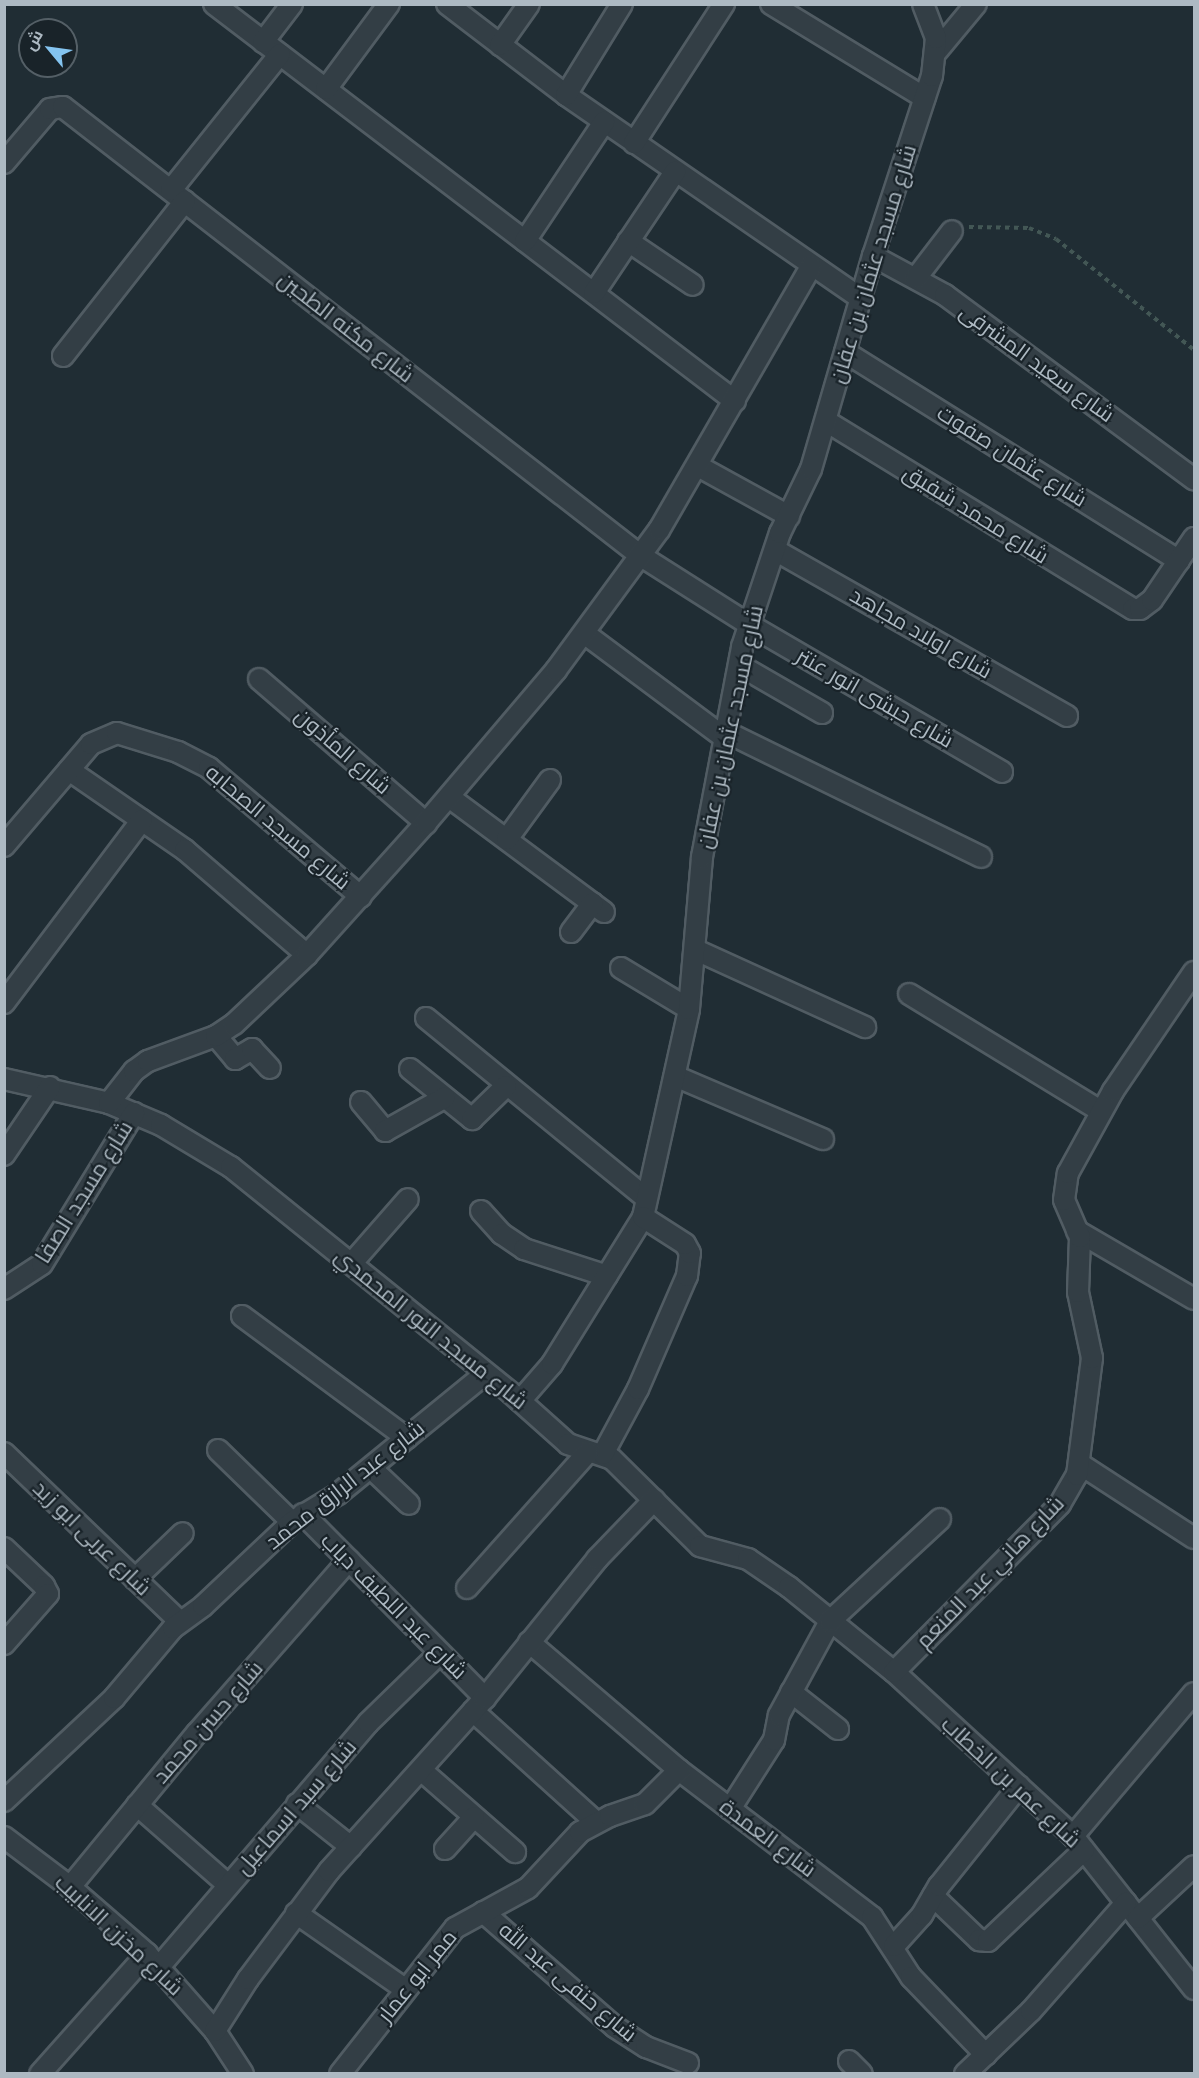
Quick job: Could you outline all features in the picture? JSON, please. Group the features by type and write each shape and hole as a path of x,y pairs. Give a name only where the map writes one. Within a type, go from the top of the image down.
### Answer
{"street":[{"path":"214,4 735,400"},
{"path":"263,42 292,4"},
{"path":"326,89 389,4"},
{"path":"447,4 566,95 811,267 860,298"},
{"path":"500,45 530,4"},
{"path":"566,95 622,4"},
{"path":"634,143 724,4"},
{"path":"771,4 925,98"},
{"name":"شارع مسجد عثمان بن عفان","path":"520,1401 552,1364 643,1218 689,1009 696,950 702,857 748,624 775,550 806,483 826,421 860,298 925,98 937,51 933,25 923,4"},
{"path":"937,51 976,4"},
{"path":"63,356 280,54"},
{"name":"شارع مكنه الطحين","path":"4,163 50,109 63,107 641,556 748,624"},
{"path":"525,241 604,122"},
{"path":"594,293 675,172"},
{"path":"915,278 952,231"},
{"path":"628,241 693,285"},
{"name":"شارع سعيد المشرفى","path":"873,256 915,278 1058,375 1194,479"},
{"path":"109,1103 134,1071 148,1061 216,1036 234,1024 307,955 449,797 584,633 641,556 698,466 811,267"},
{"name":"شارع عثمان صفوت","path":"845,352 1179,561"},
{"name":"شارع محمد شفيق","path":"826,421 1125,606 1140,609 1146,607 1179,561"},
{"path":"698,466 789,516"},
{"path":"1179,561 1194,538"},
{"name":"شارع اولاد مجاهد","path":"775,550 1067,716"},
{"name":"شارع حبشى انور عنتر","path":"748,624 1002,772"},
{"path":"584,633 726,735 981,857"},
{"path":"739,665 822,713"},
{"name":"شارع المأذون","path":"259,680 426,824"},
{"name":"شارع مسجد الصحابه","path":"4,846 91,744 117,733 194,758 289,833 361,897"},
{"path":"69,770 185,850 307,955"},
{"path":"507,839 550,780"},
{"path":"449,797 599,907 572,932"},
{"path":"4,1004 142,820"},
{"path":"696,950 865,1027"},
{"path":"621,968 689,1009"},
{"name":"شارع هاني عبد المنعم","path":"894,1671 1060,1504 1072,1485 1080,1464 1092,1358 1078,1292 1081,1245 1064,1200 1068,1173 1101,1111 1152,1030 1194,972"},
{"path":"909,994 1101,1111"},
{"path":"426,1018 506,1086 646,1198"},
{"path":"216,1036 235,1059 252,1049 270,1068"},
{"path":"410,1069 472,1119 506,1086"},
{"path":"675,1076 823,1139"},
{"name":"شارع مسجد النور المحمدي","path":"4,1079 50,1087 109,1103 161,1125 231,1167 520,1401 568,1444 612,1459 700,1546 748,1559 830,1621"},
{"path":"4,1155 50,1087"},
{"path":"361,1102 385,1131 444,1098"},
{"name":"شارع مسجد الصفا","path":"5,1287 35,1271 49,1255 134,1113"},
{"path":"351,1264 408,1199"},
{"path":"481,1211 502,1234 524,1249 607,1276"},
{"path":"467,1588 595,1453 638,1389 687,1276 690,1253 685,1244 643,1218"},
{"path":"1077,1231 1194,1299"},
{"path":"242,1316 407,1438"},
{"name":"شارع عبد الرازق محمد","path":"4,1801 114,1698 180,1622 203,1606 297,1518 315,1510 371,1468 484,1374"},
{"name":"شارع عبد اللطيف دياب","path":"218,1450 349,1560 440,1653 479,1705 596,1822"},
{"name":"شارع عربى ابو زيد","path":"4,1453 180,1622"},
{"path":"1080,1464 1194,1538"},
{"path":"371,1468 409,1504"},
{"path":"215,2031 296,1913 351,1846 479,1705 597,1559 654,1500"},
{"path":"730,1809 774,1740 779,1715 830,1621 940,1519"},
{"path":"135,1579 183,1533"},
{"path":"4,1548 44,1586 48,1594 4,1644"},
{"name":"شارع حسن محمد","path":"70,1887 349,1560"},
{"name":"شارع عمر بن الخطاب","path":"830,1621 894,1671 1079,1843 1194,1989"},
{"name":"شارع العمدة","path":"529,1642 679,1770 858,1906 894,1946 911,1977 986,2055"},
{"name":"شارع سيد اسماعيل","path":"40,2073 228,1885 368,1723 440,1653"},
{"path":"790,1692 838,1729"},
{"path":"933,1896 975,1937 988,1941 1079,1843 1194,1694"},
{"path":"421,1770 514,1852"},
{"name":"ممر ابو عمار","path":"340,2073 455,1928 528,1888 580,1832 596,1822 645,1804 679,1770"},
{"path":"894,1946 922,1915 933,1896 1019,1786"},
{"path":"297,1804 351,1846"},
{"path":"138,1805 228,1885"},
{"path":"445,1849 474,1817"},
{"name":"شارع مخزن الانابيب","path":"4,1837 70,1887 153,1961 215,2031 243,2073"},
{"path":"965,2073 1132,1911 1194,1866"},
{"name":"شارع حنفى عبد الله","path":"483,1912 615,2027 646,2047 688,2063"},
{"path":"296,1913 405,1989"}],"path":[{"path":"952,231 964,227 1029,228 1043,233 1072,250 1194,350"}]}
